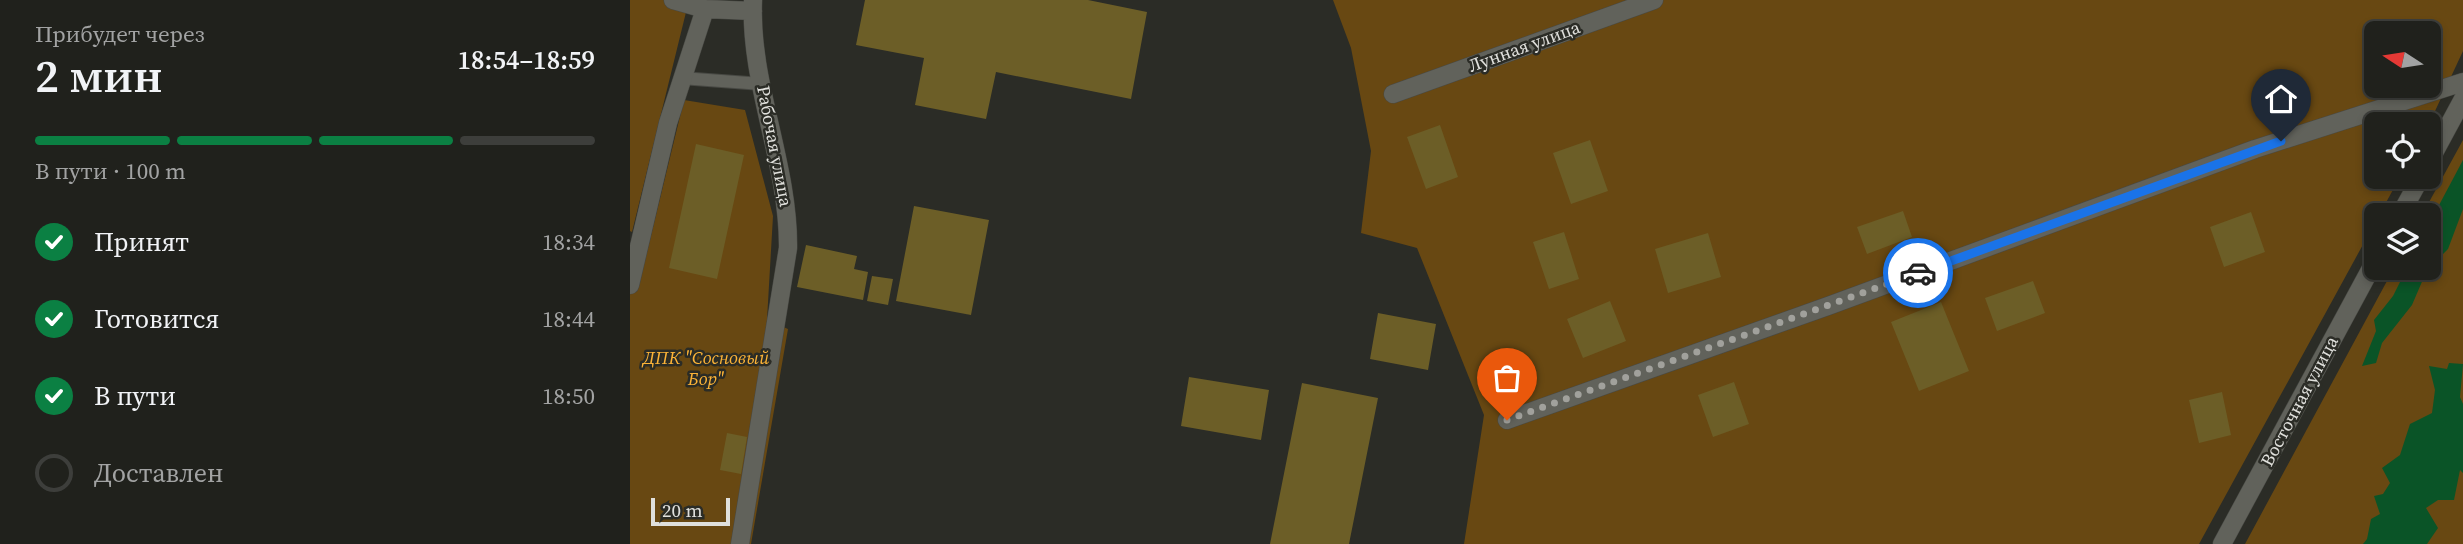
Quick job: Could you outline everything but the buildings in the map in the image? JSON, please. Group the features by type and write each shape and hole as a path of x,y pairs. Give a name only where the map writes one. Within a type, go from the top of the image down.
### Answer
{"street":[{"path":"673,0 705,9 753,5"},
{"name":"Лунная улица","path":"1394,94 1654,0"},
{"name":"Рабочая улица","path":"740,542 788,248 789,211 762,84 753,5"},
{"path":"630,285 635,247 681,78 705,9"},
{"path":"1507,420 1789,321 2255,149 2463,82"},
{"path":"2441,140 2463,99"},
{"name":"Восточная улица","path":"2222,544 2365,280"}],"lane":[{"path":"681,78 762,84"}],"green space":[{"path":"630,0 689,0 632,232 630,231"},
{"path":"1333,0 2463,0 2463,51 2435,112 2364,112 2364,189 2393,189 2386,203 2364,203 2364,243 2199,544 1464,544 1484,415 1417,248 1361,233 1371,151 1351,48"},
{"name":"ДПК \"Сосновый Бор\"","path":"684,100 745,110 773,216 767,320 788,329 751,544 630,544 630,257 645,260"},
{"path":"2463,140 2463,544 2245,544 2388,280 2441,280 2441,203 2429,203 2436,189 2441,189 2441,180"}],"shaded area":[{"path":"2463,160 2463,209 2448,249 2441,256 2440,203"},
{"path":"2401,280 2423,280 2412,305 2382,343 2376,363 2362,366 2376,331 2374,320 2393,296"},
{"path":"2449,363 2463,364 2460,397 2463,404 2463,473 2460,470 2454,500 2438,500 2426,508 2438,528 2427,544 2363,544 2367,539 2371,519 2380,514 2374,496 2383,494 2390,483 2382,468 2400,455 2410,424 2432,413 2435,390 2429,366 2447,369"}],"way so far":[{"path":"1507,420 1918,273"}],"route":[{"path":"1918,273 2281,141"}]}
